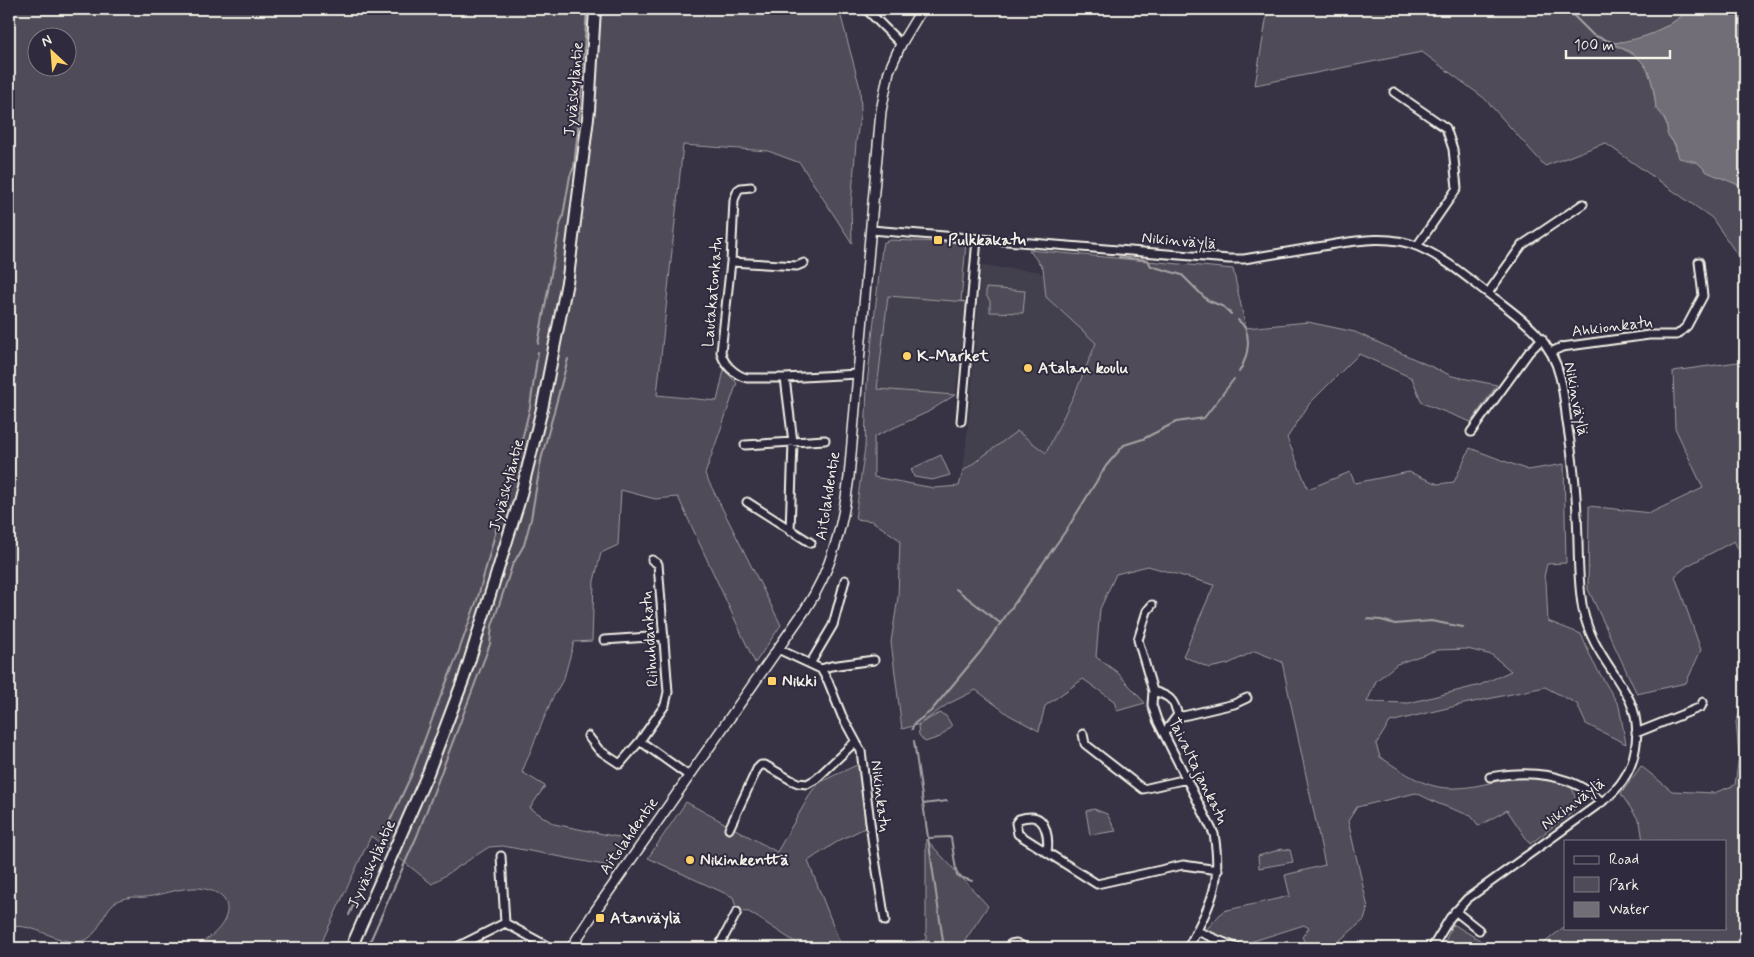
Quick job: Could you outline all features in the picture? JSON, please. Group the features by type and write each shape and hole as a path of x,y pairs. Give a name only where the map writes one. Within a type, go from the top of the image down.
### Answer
{"highway":[{"name":"Jyväskyläntie","path":"351,947 428,773 488,603 519,502 542,409 568,277 589,110 595,9"}],"main road":[{"name":"Aitolahdentie","path":"571,948 815,595 828,569 838,538 848,484 881,111 890,71 901,44 922,9"}],"street":[{"path":"866,9 901,44"},
{"path":"1394,92 1446,128 1454,154 1457,188 1417,246"},
{"name":"Lautakatonkatu","path":"751,187 741,188 736,194 722,357 741,376 785,378 858,374"},
{"path":"1488,293 1522,245 1583,204"},
{"name":"Nikinväylä","path":"871,230 1229,259 1244,259 1373,240 1394,240 1417,246 1444,261 1525,322 1542,339 1551,352 1561,379 1576,484 1580,589 1584,612 1589,632 1595,645 1630,702 1635,718 1634,755 1630,768 1618,787 1602,802 1470,897 1455,911 1432,948"},
{"path":"961,421 977,239"},
{"path":"731,262 797,266 804,263"},
{"name":"Ahkionkatu","path":"1551,352 1562,347 1648,335 1677,335 1687,326 1703,296 1698,262"},
{"path":"1472,432 1528,352 1542,339"},
{"path":"785,378 793,442 790,531"},
{"path":"745,445 825,440"},
{"path":"747,502 811,543"},
{"name":"Riihuhdankatu","path":"588,736 599,750 620,764 640,741 665,704 668,692 658,564 652,560"},
{"path":"810,664 833,625 845,580"},
{"name":"Taivaltajankatu","path":"1152,605 1147,611 1138,640 1153,691 1152,705 1157,720 1214,834 1218,854 1216,888 1188,948"},
{"path":"604,640 664,636"},
{"path":"778,649 821,670 831,666 874,660"},
{"name":"Nikinkatu","path":"821,670 828,681 842,716 861,751 885,921"},
{"path":"1153,691 1167,696 1174,703 1178,715"},
{"path":"1178,715 1183,716 1234,704 1247,698"},
{"path":"1636,733 1701,707 1703,702"},
{"path":"1164,733 1178,715"},
{"path":"1082,734 1085,744 1144,789 1187,779"},
{"path":"640,741 689,776"},
{"path":"729,828 761,765 765,765 798,783 807,784 816,779 855,742"},
{"path":"1490,777 1520,773 1546,775 1581,787 1595,795 1602,802"},
{"path":"1047,852 1045,826 1039,819 1031,817 1019,819 1016,823 1018,834 1097,884 1183,865 1218,870"},
{"path":"501,856 505,924"},
{"path":"1455,911 1480,930"},
{"path":"718,948 737,912"},
{"path":"455,948 505,924"},
{"path":"505,924 551,948"},
{"path":"1196,932 1237,948"},
{"path":"1006,948 1016,943 1026,948"}],"shaded area":[{"name":"Atalan koulu","path":"981,266 1037,271 1043,274 1046,297 1096,343 1046,453 1017,431 963,471 971,394"},
{"path":"888,296 967,302 955,395 877,389"}],"green space":[{"path":"9,9 839,9 860,88 861,109 851,206 852,243 800,163 768,151 683,145 657,395 717,401 724,370 737,383 705,474 781,625 755,663 678,497 655,499 621,490 618,545 601,553 594,581 592,641 574,642 564,678 552,699 522,772 545,786 530,808 554,824 628,839 609,866 503,846 489,847 432,884 371,836 319,948 171,948 197,945 219,929 224,920 227,912 226,904 222,897 213,891 199,888 120,900 109,908 96,931 82,941 64,940 19,926 9,927"},
{"path":"1268,9 1692,9 1654,33 1635,40 1615,43 1616,46 1636,57 1647,69 1652,84 1656,109 1664,117 1668,134 1676,151 1690,162 1697,162 1745,190 1745,266 1712,218 1605,143 1545,166 1484,98 1422,52 1255,85"},
{"path":"890,240 966,243 961,301 967,302 888,296 877,389 955,395 928,412 874,437 874,477 934,488 959,486 963,471 1017,431 1046,453 1096,343 1046,297 1043,268 1029,250 1233,269 1246,328 1308,322 1355,332 1452,376 1497,385 1471,422 1422,403 1412,378 1359,354 1310,403 1287,438 1308,489 1350,472 1355,483 1409,472 1438,484 1454,482 1470,448 1528,470 1564,464 1566,563 1547,564 1544,577 1546,581 1548,621 1581,634 1593,662 1619,706 1626,744 1586,724 1577,704 1545,687 1390,722 1376,744 1380,757 1429,785 1463,788 1518,777 1546,778 1565,784 1572,789 1575,798 1573,812 1530,844 1507,810 1479,826 1471,816 1416,793 1357,807 1348,821 1368,908 1364,920 1340,940 1335,948 1308,948 1302,937 1309,928 1304,925 1244,944 1205,931 1223,911 1290,896 1285,875 1325,865 1282,662 1255,651 1228,664 1209,668 1183,656 1214,585 1148,566 1116,574 1100,609 1096,657 1117,672 1145,703 1117,711 1114,701 1083,679 1045,706 1039,731 1009,715 976,690 948,704 921,723 940,713 946,716 952,726 940,737 925,742 919,735 918,726 920,724 902,729 891,642 898,597 900,540 872,521 855,519 865,447 867,384 883,243","holes":["1467,649 1492,655 1511,671 1480,685 1409,703 1367,702 1376,681 1397,664 1437,650"]},
{"path":"986,288 1025,291 1023,313 990,312 990,301 986,295"},
{"path":"1745,361 1745,562 1734,541 1687,566 1675,576 1701,650 1686,683 1637,694 1588,589 1589,506 1650,513 1703,488 1675,428 1673,371"},
{"path":"941,455 950,475 932,480 914,477 911,469"},
{"path":"1745,701 1745,948 1538,948 1564,927 1564,930 1726,930 1726,840 1643,840 1640,822 1621,794 1641,766 1672,791 1714,793 1735,785 1739,756 1736,722"},
{"path":"859,764 867,827 840,840 808,861 842,948 799,948 795,942 749,912 737,911 733,897 648,858 686,802 777,852 812,791 820,782"},
{"path":"1094,809 1107,814 1116,831 1090,835 1086,811"},
{"path":"926,839 988,906 960,948 885,948 926,940"},
{"path":"1282,849 1290,850 1293,862 1259,868 1258,856"},
{"path":"1453,924 1493,948 1442,948"}],"water":[{"path":"1692,9 1745,9 1745,190 1741,186 1707,172 1697,162 1679,158 1675,144 1667,134 1665,120 1656,109 1653,85 1647,70 1632,53 1614,43 1654,33"}],"waterway":[{"path":"538,344 560,225 570,176 574,167 587,9"},
{"path":"1567,9 1593,35 1614,43"},
{"path":"1119,257 1148,260 1151,266 1182,275 1207,300 1224,307 1231,314"},
{"path":"1238,320 1243,325 1248,338 1247,352 1239,372"},
{"path":"349,915 411,776 478,597 522,440 530,407 538,352"},
{"path":"367,948 417,836 490,644 492,626 512,566 524,545 531,519 541,460 568,359"},
{"path":"912,729 915,723 931,711 981,651 1067,529 1106,466 1124,445 1143,439 1176,422 1204,418 1234,379"},
{"path":"956,589 1000,623"},
{"path":"1367,619 1395,624 1431,621 1463,627"},
{"path":"914,741 944,948"},
{"path":"923,804 947,801"},
{"path":"928,838 951,838 957,876 972,881"}],"place":[{"name":"Pulkkakatu","path":"938,240"},
{"name":"K-Market","path":"907,356"},
{"name":"Atalan koulu","path":"1028,368"},
{"name":"Nikki","path":"772,681"},
{"name":"Nikinkenttä","path":"690,860"},
{"name":"Atanväylä","path":"600,918"}]}
